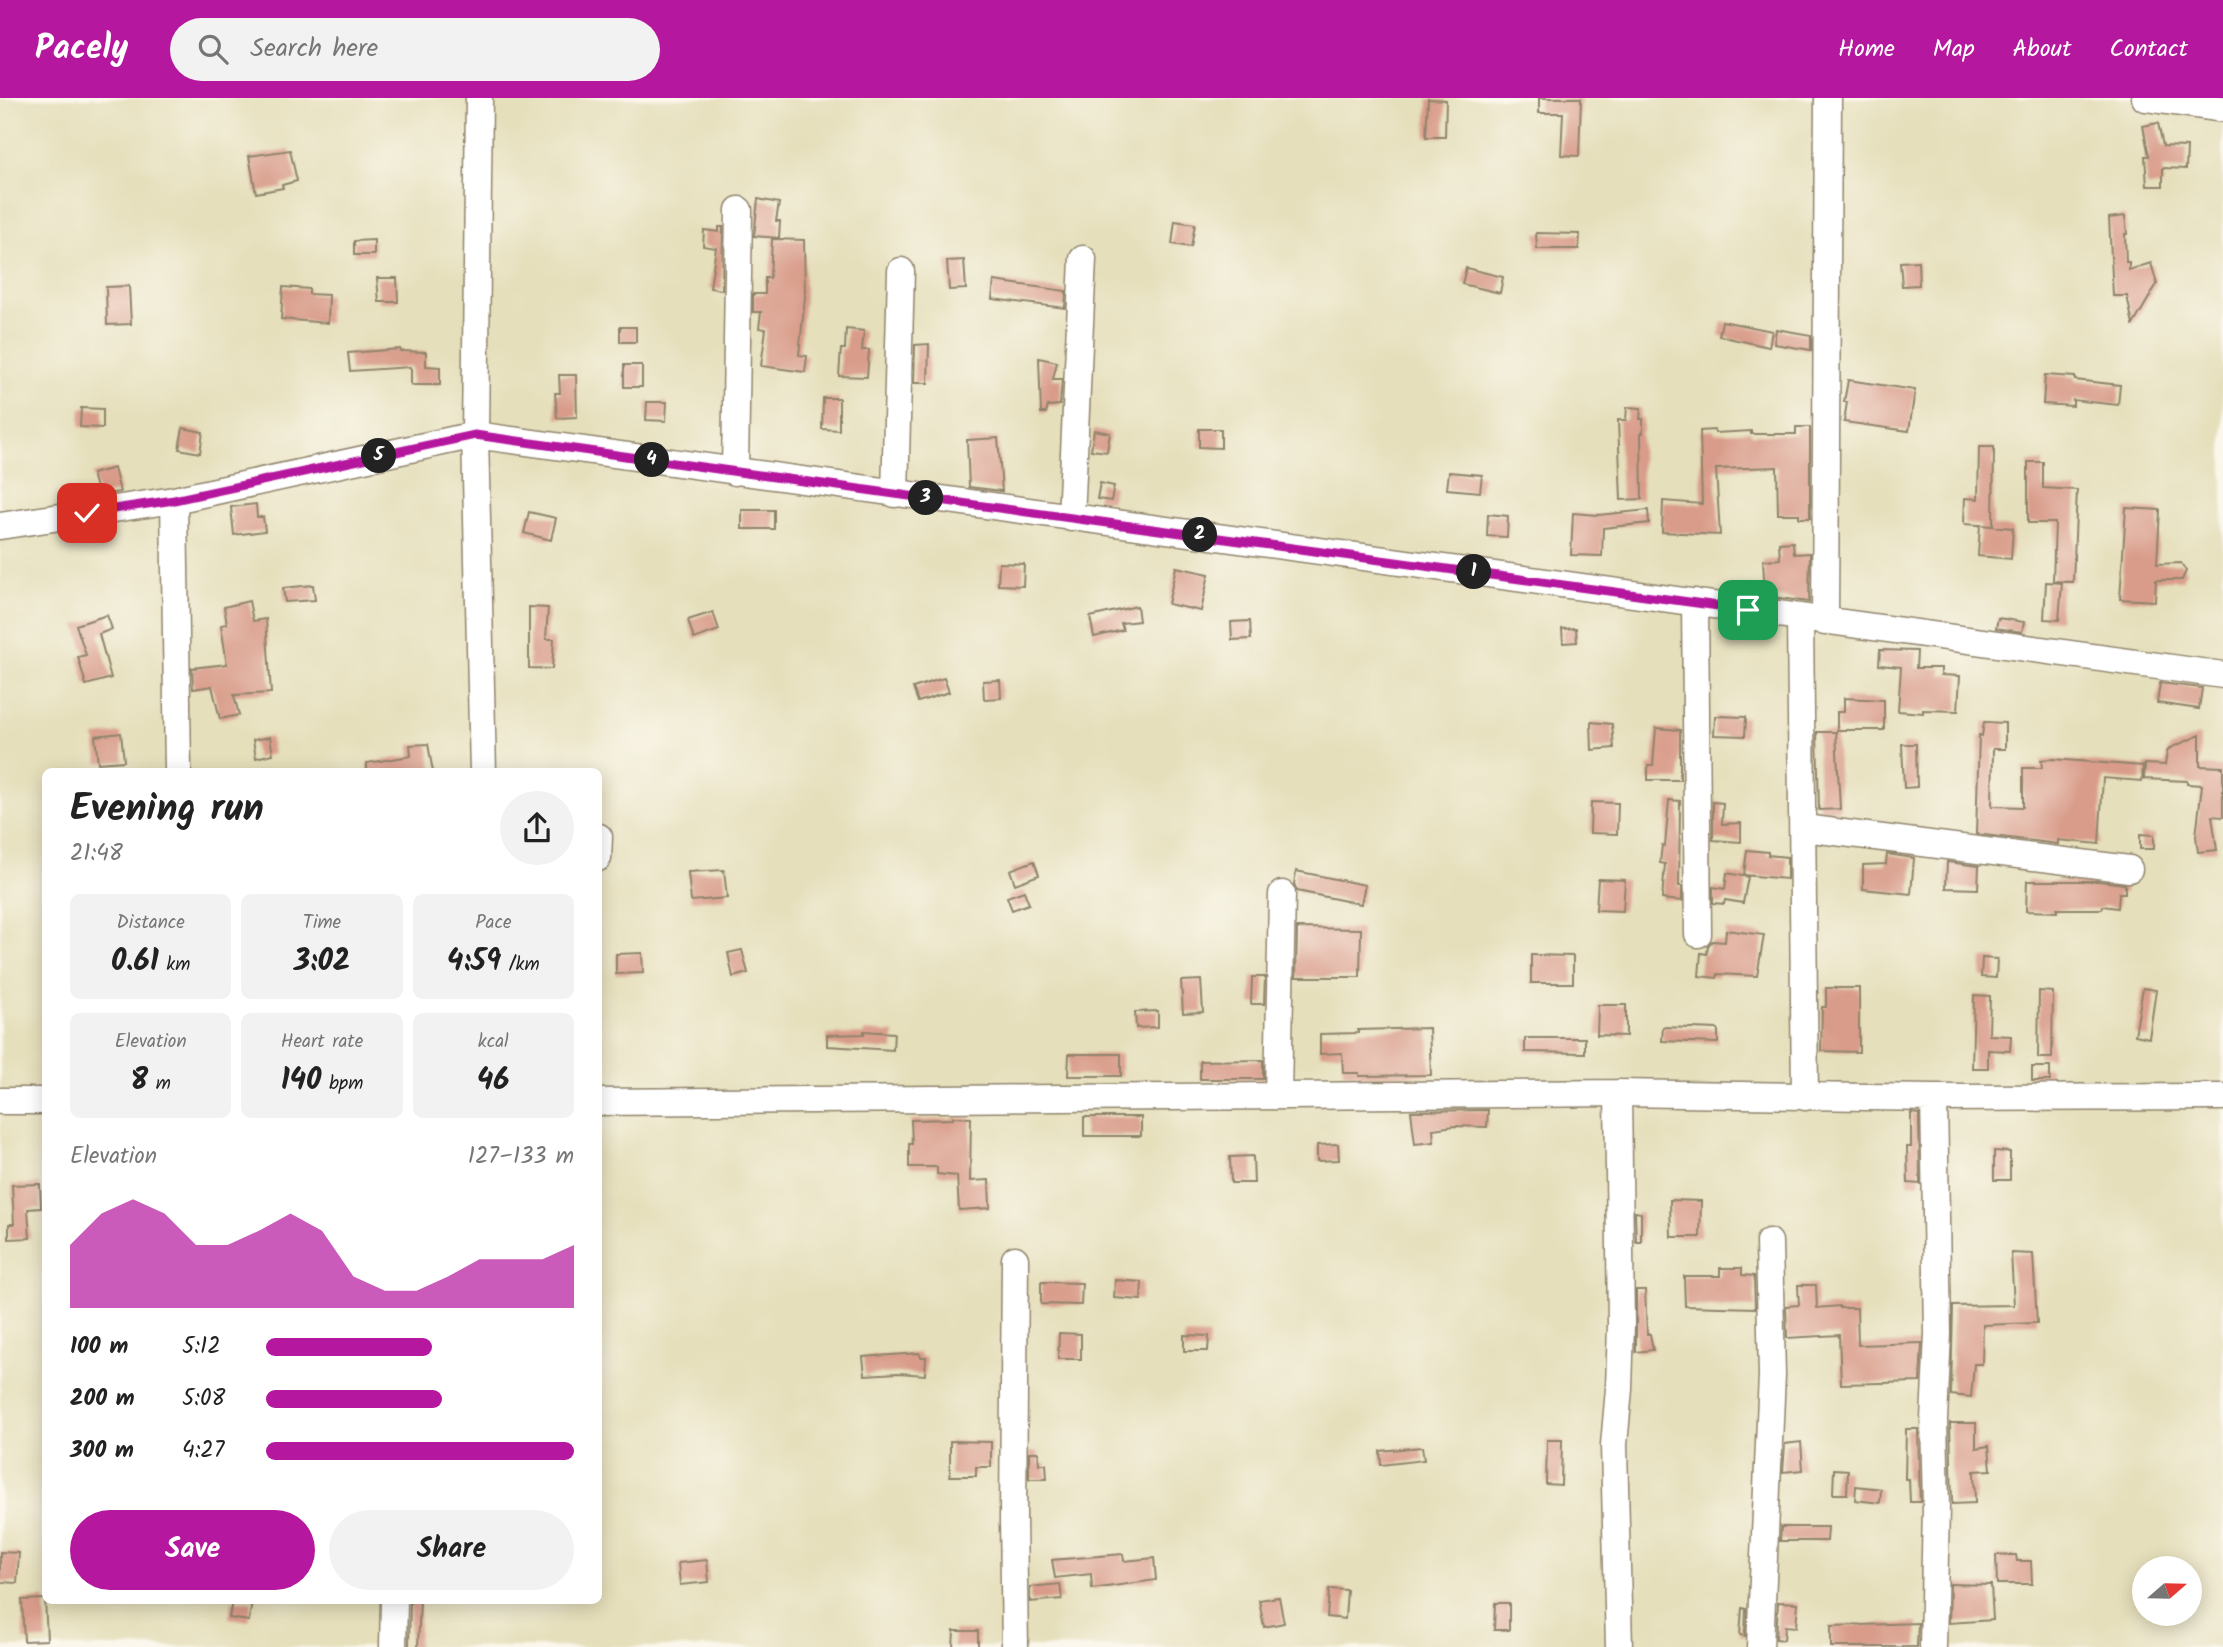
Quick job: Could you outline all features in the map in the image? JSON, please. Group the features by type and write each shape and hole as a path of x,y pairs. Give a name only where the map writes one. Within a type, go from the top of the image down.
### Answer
{"street":[{"path":"479,98 475,435 483,768"},
{"path":"1805,1097 1804,828 1813,619 1828,98"},
{"path":"2148,98 2223,108"},
{"path":"735,472 739,210"},
{"path":"1071,518 1083,259"},
{"path":"895,494 901,271"},
{"path":"0,526 174,500 475,435 2223,675"},
{"path":"174,500 178,768"},
{"path":"1695,602 1699,934"},
{"path":"1804,828 2129,869"},
{"path":"1278,1095 1282,894"},
{"path":"1618,1093 1621,1324 1614,1446 1619,1647"},
{"path":"602,1102 1618,1093 1934,1098 2223,1097"},
{"path":"1933,1647 1936,1507 1934,1420 1938,1334 1934,1098"},
{"path":"0,1101 42,1101"},
{"path":"1760,1647 1772,1375 1769,1242"},
{"path":"1014,1647 1016,1259"},
{"path":"393,1647 394,1604"}],"building":[{"path":"1539,98 1581,98 1579,156 1561,155 1563,113 1539,113"},
{"path":"1428,99 1446,100 1445,137 1426,137"},
{"path":"2158,123 2163,146 2187,147 2186,169 2163,168 2163,186 2147,186 2145,156 2149,156 2143,126"},
{"path":"290,150 297,181 282,185 283,188 256,193 249,156"},
{"path":"758,199 779,203 776,221 780,221 779,238 754,236"},
{"path":"2125,216 2126,262 2129,262 2129,270 2151,263 2157,284 2133,325 2127,296 2113,296 2109,218"},
{"path":"1175,221 1195,224 1191,247 1172,244"},
{"path":"719,227 723,227 722,290 710,288 716,248 703,246 704,230 719,232"},
{"path":"1536,233 1580,234 1579,249 1537,249"},
{"path":"772,239 804,240 805,297 799,355 807,356 805,372 761,366 766,329 759,328 761,312 753,312 753,294 765,294 765,278 770,278"},
{"path":"374,240 374,255 354,255 354,241"},
{"path":"964,260 966,289 949,290 947,261"},
{"path":"1918,261 1919,285 1902,286 1900,262"},
{"path":"1466,268 1503,277 1500,293 1462,284"},
{"path":"377,278 397,278 398,302 379,302"},
{"path":"994,281 1066,291 1065,308 992,299"},
{"path":"129,286 131,324 107,325 106,287"},
{"path":"283,287 309,289 309,294 329,295 328,323 281,319"},
{"path":"1722,321 1772,331 1769,347 1719,336"},
{"path":"620,327 636,327 636,342 620,342"},
{"path":"846,329 864,331 862,350 869,350 867,377 839,376"},
{"path":"1776,329 1811,335 1811,350 1774,344"},
{"path":"929,344 928,383 914,383 915,345"},
{"path":"400,349 426,352 426,366 440,367 440,385 411,385 411,367 350,371 348,353"},
{"path":"1039,358 1057,362 1053,379 1062,379 1060,405 1048,406 1046,413 1041,413"},
{"path":"624,365 642,365 642,387 624,387"},
{"path":"559,375 576,375 577,417 557,418 555,393 560,393"},
{"path":"2045,375 2120,385 2118,405 2073,400 2073,406 2043,404"},
{"path":"1848,380 1915,390 1909,431 1844,422"},
{"path":"823,398 839,398 839,430 822,429"},
{"path":"647,402 667,402 666,421 646,420"},
{"path":"1627,407 1641,408 1640,419 1643,419 1642,499 1621,500 1618,420 1626,420"},
{"path":"81,408 103,409 103,428 80,427"},
{"path":"1796,427 1810,427 1810,518 1799,518 1799,514 1778,514 1777,467 1716,469 1720,535 1662,532 1663,501 1702,504 1700,431 1796,434"},
{"path":"183,428 203,432 200,453 179,449"},
{"path":"1199,429 1221,429 1221,448 1199,447"},
{"path":"1094,430 1110,433 1107,452 1091,450"},
{"path":"998,438 1002,491 969,487 967,440"},
{"path":"1979,447 1994,447 1993,526 1964,524 1965,498 1978,499"},
{"path":"2028,462 2043,462 2043,488 2077,490 2073,582 2053,581 2055,523 2028,523"},
{"path":"114,468 120,492 98,495 92,474"},
{"path":"1449,472 1482,475 1480,492 1447,489"},
{"path":"1100,483 1114,486 1111,501 1097,499"},
{"path":"256,504 257,517 263,517 265,531 234,535 231,507"},
{"path":"2126,508 2160,510 2157,564 2181,563 2186,571 2182,580 2156,580 2155,601 2120,599"},
{"path":"742,510 774,510 774,529 742,529"},
{"path":"1648,510 1649,523 1603,528 1602,556 1571,555 1573,513 1598,515"},
{"path":"529,512 556,518 551,540 524,533"},
{"path":"1488,514 1508,516 1507,537 1487,536"},
{"path":"1980,525 2013,528 2011,559 1978,556"},
{"path":"1793,542 1794,554 1810,553 1809,602 1765,596 1763,560 1780,559 1779,543"},
{"path":"999,563 1024,564 1023,586 998,585"},
{"path":"1176,567 1209,574 1201,611 1168,604"},
{"path":"2046,582 2062,583 2059,620 2044,619"},
{"path":"313,585 315,600 285,602 283,588"},
{"path":"249,601 253,621 266,619 271,693 234,695 239,715 220,719 212,686 193,689 192,668 227,664 221,625 227,624 224,607"},
{"path":"1137,606 1139,621 1121,623 1123,630 1094,637 1090,617"},
{"path":"529,607 548,608 546,639 554,639 552,669 529,668"},
{"path":"713,612 719,630 694,639 688,620"},
{"path":"107,615 112,629 99,634 111,678 86,685 78,657 86,655 76,625"},
{"path":"1998,618 2024,622 2022,632 1996,628"},
{"path":"1250,621 1251,639 1232,640 1231,622"},
{"path":"1576,628 1577,642 1563,643 1562,629"},
{"path":"1880,650 1917,651 1916,668 1941,668 1941,675 1960,676 1958,711 1898,711 1901,667 1879,665"},
{"path":"944,678 949,692 918,702 913,688"},
{"path":"1000,680 1001,698 984,699 983,681"},
{"path":"2160,683 2202,688 2199,709 2157,703"},
{"path":"1844,698 1884,700 1884,730 1837,730 1837,712 1844,712"},
{"path":"1715,716 1746,717 1745,736 1714,735"},
{"path":"1591,722 1612,724 1614,748 1592,750"},
{"path":"1984,722 2005,723 2005,749 1993,749 1992,806 2023,807 2023,768 2042,768 2041,760 2143,766 2142,781 2103,778 2099,844 2058,840 2058,844 1976,834 1979,735 1982,736"},
{"path":"1656,728 1680,730 1680,780 1648,780 1648,765 1653,765"},
{"path":"1817,732 1836,732 1840,809 1819,810"},
{"path":"121,733 124,761 98,763 95,736"},
{"path":"2200,735 2200,766 2223,767 2223,817 2212,816 2217,850 2198,852 2196,836 2202,785 2187,784 2187,781 2144,779 2145,764 2165,765 2170,748"},
{"path":"270,737 273,754 256,758 253,740"},
{"path":"428,744 432,768 367,768 367,763 411,756 410,745"},
{"path":"1902,744 1916,744 1917,787 1904,788"},
{"path":"1669,800 1680,801 1679,886 1682,886 1682,901 1662,899 1665,864 1660,863 1662,845 1665,846"},
{"path":"1591,802 1618,803 1617,834 1590,833"},
{"path":"1713,802 1723,803 1722,824 1741,823 1741,842 1713,840"},
{"path":"2140,834 2154,835 2154,849 2140,849"},
{"path":"1747,850 1787,857 1787,879 1744,875"},
{"path":"1887,854 1914,858 1911,894 1863,889 1863,865 1886,864"},
{"path":"1034,861 1039,875 1015,884 1010,870"},
{"path":"1947,862 1979,866 1978,889 1946,888"},
{"path":"724,870 727,898 691,901 688,872"},
{"path":"1296,871 1365,885 1361,904 1297,891 1294,884"},
{"path":"1727,873 1748,877 1743,903 1725,900 1724,904 1713,903 1713,887 1725,889"},
{"path":"1598,879 1625,880 1623,911 1596,910"},
{"path":"2027,881 2098,881 2125,884 2125,893 2119,893 2118,908 2103,906 2102,909 2057,909 2057,912 2026,911"},
{"path":"1024,891 1029,904 1012,910 1007,897"},
{"path":"1297,928 1361,929 1360,977 1296,977"},
{"path":"1726,930 1764,935 1757,976 1699,976 1701,953 1707,954 1712,941 1725,942"},
{"path":"742,950 748,973 733,977 728,953"},
{"path":"642,953 643,973 616,974 616,954"},
{"path":"1531,955 1573,956 1573,983 1531,983"},
{"path":"1982,958 1997,959 1996,978 1981,977"},
{"path":"1252,977 1265,977 1264,1004 1251,1004"},
{"path":"1201,980 1203,1012 1183,1013 1181,981"},
{"path":"1826,988 1859,988 1859,1052 1821,1051 1822,1007 1826,1007"},
{"path":"2143,988 2156,990 2149,1038 2135,1035"},
{"path":"2039,991 2053,992 2052,1058 2038,1058"},
{"path":"1974,995 1990,996 1989,1035 2011,1036 2010,1051 1988,1050 1988,1068 1972,1068"},
{"path":"1598,1005 1626,1005 1626,1036 1597,1035"},
{"path":"1158,1011 1158,1027 1136,1028 1135,1012"},
{"path":"1663,1027 1718,1029 1718,1043 1662,1041"},
{"path":"1429,1028 1431,1075 1359,1076 1359,1073 1343,1073 1342,1053 1320,1054 1320,1034"},
{"path":"864,1031 894,1033 893,1050 827,1046 827,1035 864,1034"},
{"path":"1525,1038 1585,1038 1585,1053 1525,1052"},
{"path":"1069,1054 1121,1054 1121,1076 1068,1076"},
{"path":"1263,1060 1263,1079 1200,1079 1200,1061"},
{"path":"2032,1067 2050,1067 2050,1081 2032,1081"},
{"path":"1488,1110 1487,1127 1454,1126 1433,1129 1434,1142 1415,1144 1411,1111"},
{"path":"1911,1113 1919,1114 1920,1184 1908,1183 1907,1147 1911,1147"},
{"path":"1084,1117 1141,1117 1141,1136 1084,1136"},
{"path":"971,1118 970,1181 989,1180 990,1208 959,1210 957,1176 937,1174 937,1167 909,1167 911,1120"},
{"path":"1338,1144 1339,1160 1317,1161 1317,1145"},
{"path":"1994,1151 2010,1152 2010,1180 1994,1180"},
{"path":"1253,1156 1254,1183 1231,1183 1230,1157"},
{"path":"40,1184 41,1208 28,1209 30,1238 9,1239 9,1224 14,1224 12,1185"},
{"path":"1670,1200 1701,1201 1700,1237 1671,1237"},
{"path":"1635,1212 1641,1213 1641,1242 1636,1242"},
{"path":"2011,1253 2033,1254 2037,1323 1983,1325 1982,1364 1974,1364 1971,1397 1951,1395 1953,1306 2014,1305"},
{"path":"1720,1268 1742,1268 1742,1275 1754,1276 1755,1308 1685,1306 1684,1276 1720,1276"},
{"path":"1115,1280 1142,1282 1141,1300 1114,1298"},
{"path":"1041,1282 1082,1283 1081,1305 1041,1304"},
{"path":"1798,1285 1816,1285 1817,1308 1857,1308 1858,1345 1922,1343 1920,1382 1841,1384 1839,1335 1787,1338 1786,1306 1799,1305"},
{"path":"1636,1290 1645,1290 1647,1334 1650,1334 1653,1350 1636,1352"},
{"path":"1059,1333 1081,1334 1081,1359 1058,1359"},
{"path":"1184,1335 1209,1336 1208,1351 1184,1351"},
{"path":"919,1353 921,1357 926,1357 925,1375 865,1375 863,1357"},
{"path":"1950,1423 1976,1423 1976,1448 1989,1446 1991,1470 1974,1471 1975,1503 1952,1504"},
{"path":"1906,1429 1918,1429 1920,1502 1910,1502 1909,1479 1905,1479"},
{"path":"1547,1440 1562,1440 1561,1485 1546,1484"},
{"path":"950,1441 991,1442 991,1467 976,1467 976,1476 950,1476"},
{"path":"1801,1442 1803,1470 1783,1472 1785,1444"},
{"path":"1422,1447 1424,1460 1381,1465 1380,1451"},
{"path":"1029,1452 1038,1452 1039,1464 1046,1464 1047,1479 1029,1479"},
{"path":"1834,1469 1848,1470 1847,1494 1833,1494"},
{"path":"1856,1486 1881,1489 1880,1503 1855,1500"},
{"path":"1781,1527 1828,1527 1827,1541 1780,1541"},
{"path":"0,1552 19,1553 17,1583 0,1582"},
{"path":"1123,1554 1124,1561 1154,1558 1156,1580 1092,1589 1091,1574 1055,1578 1052,1560"},
{"path":"1996,1555 2016,1555 2017,1561 2031,1561 2032,1584 1997,1584"},
{"path":"707,1560 709,1582 680,1585 678,1563"},
{"path":"1060,1584 1062,1599 1030,1602 1030,1587"},
{"path":"1950,1584 1991,1585 1993,1620 1949,1623"},
{"path":"1329,1589 1347,1590 1345,1619 1327,1617"},
{"path":"1279,1597 1284,1623 1264,1627 1259,1600"},
{"path":"42,1599 42,1604 45,1604 47,1640 24,1641 22,1600"},
{"path":"1778,1602 1798,1603 1796,1627 1785,1626 1784,1640 1776,1639"},
{"path":"1495,1603 1509,1603 1509,1630 1494,1630"},
{"path":"231,1604 252,1604 249,1621 229,1618"},
{"path":"410,1604 420,1604 418,1647 409,1647"},
{"path":"1742,1608 1746,1609 1745,1636 1740,1635"},
{"path":"1918,1623 1917,1647 1831,1647 1831,1626"},
{"path":"954,1631 978,1631 978,1647 953,1647"}],"route":[{"path":"87,513 174,500 475,435 1748,610"}]}
